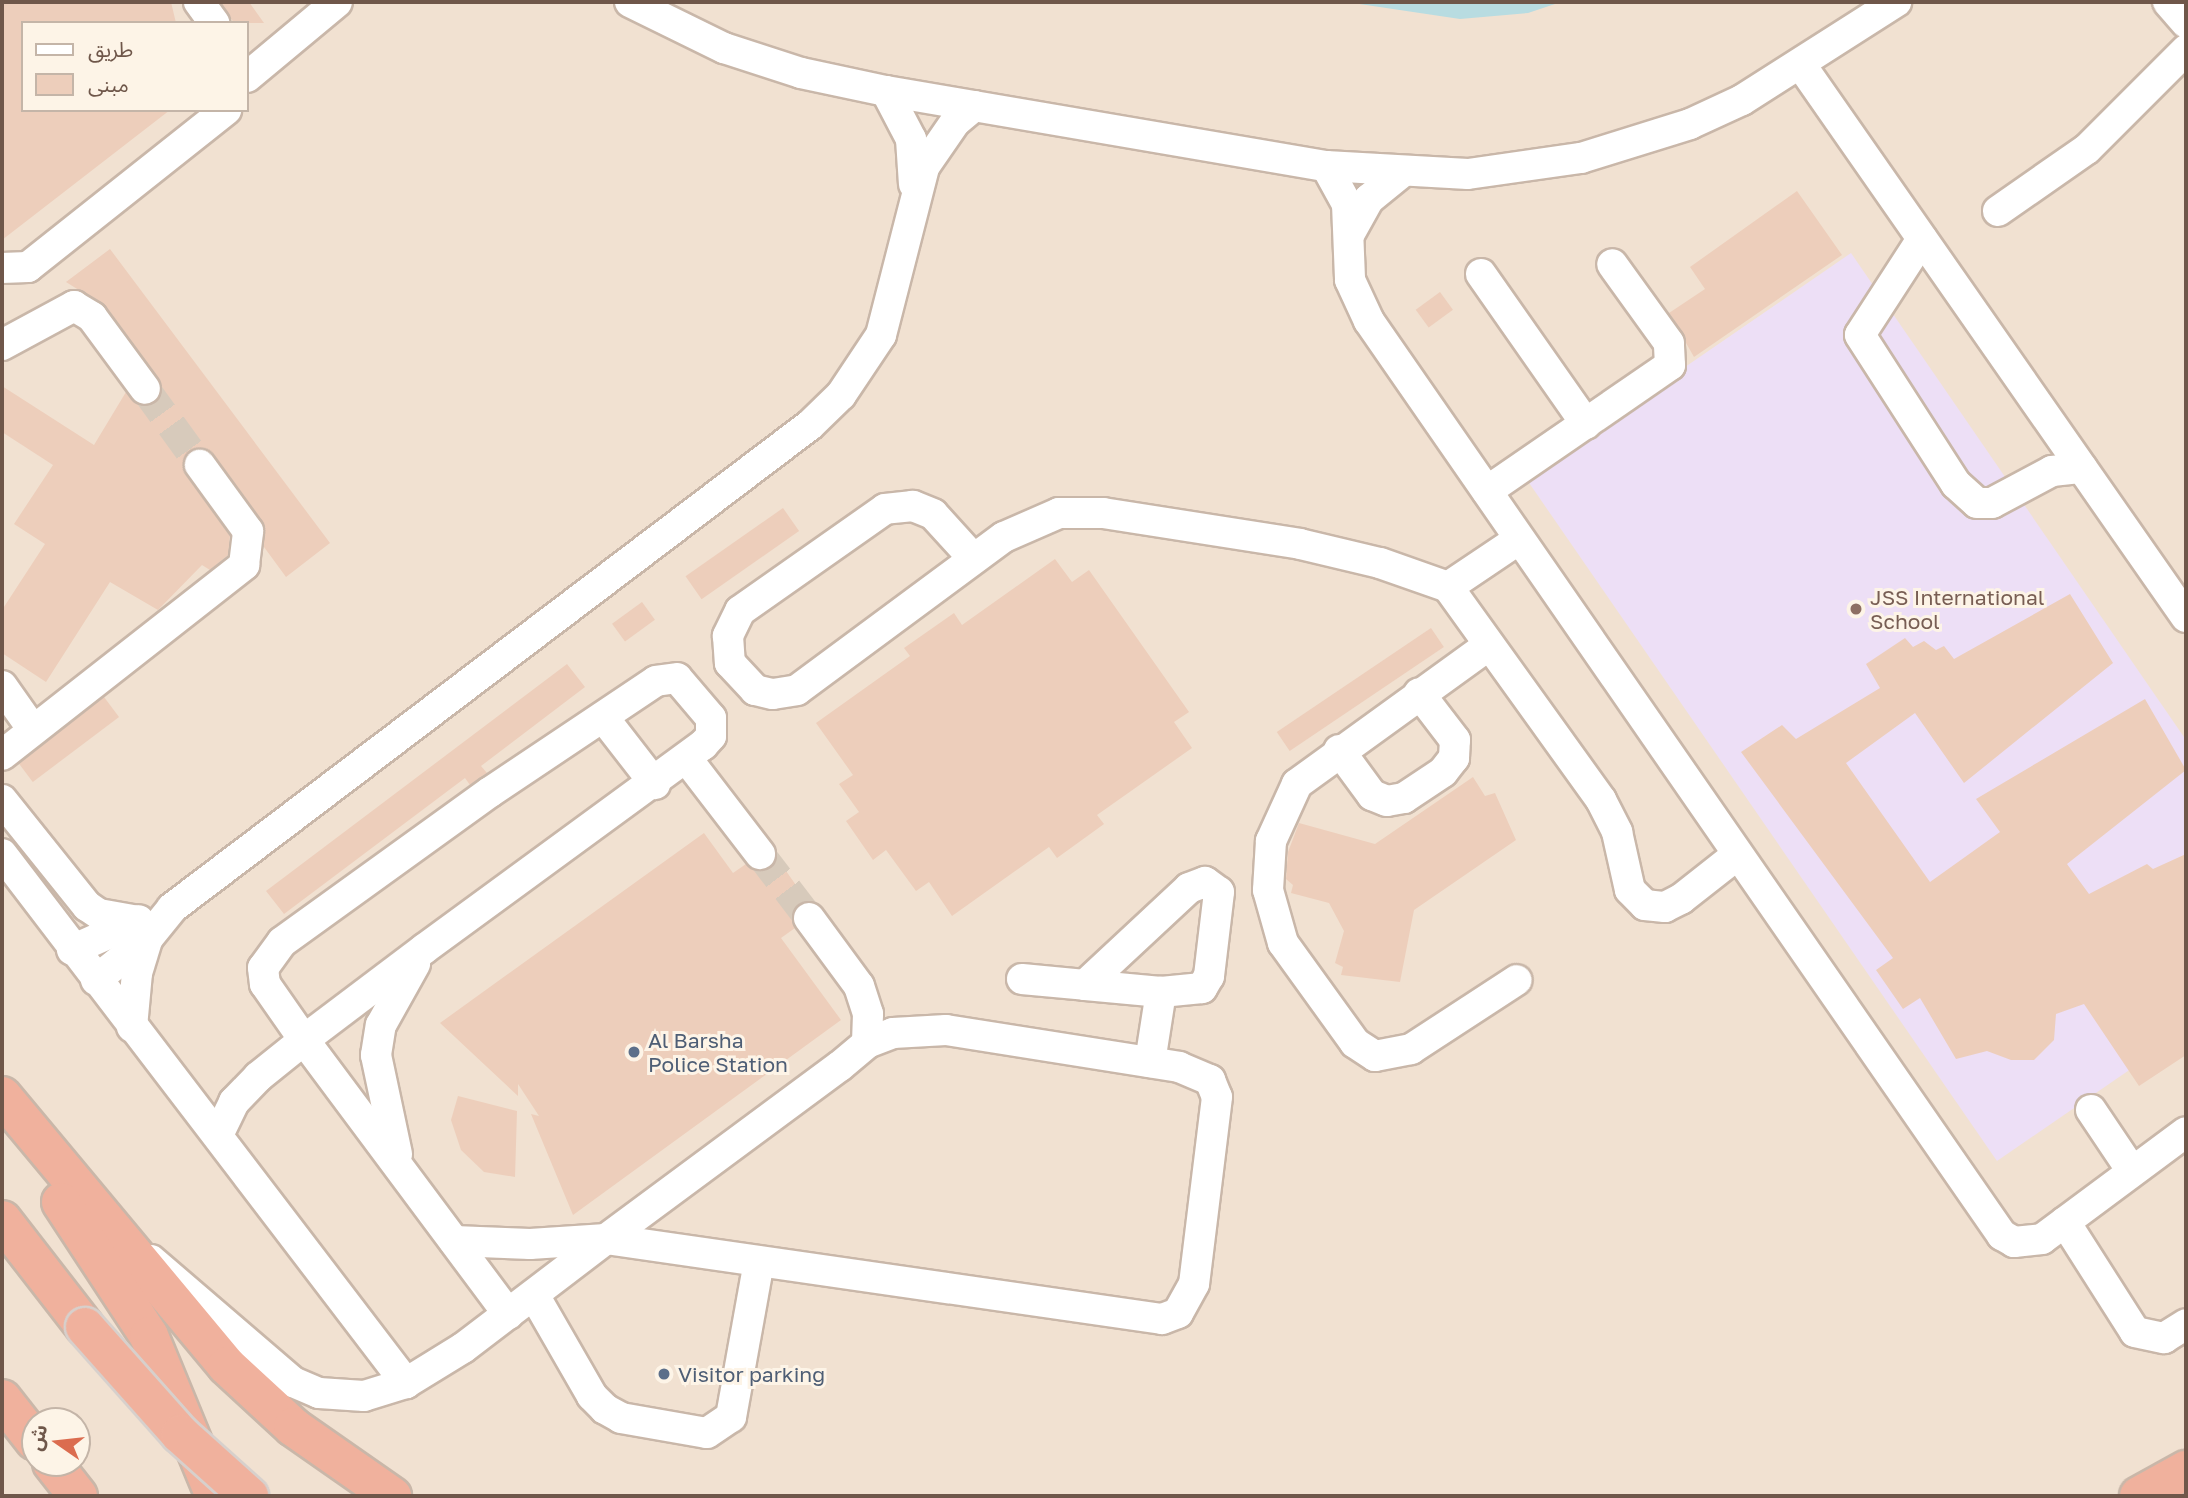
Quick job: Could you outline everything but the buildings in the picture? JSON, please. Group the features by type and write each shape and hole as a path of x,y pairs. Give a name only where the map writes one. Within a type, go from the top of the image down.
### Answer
{"highway":[{"path":"2,1096 227,1366 317,1446 391,1496"},
{"path":"2,1114 149,1336 215,1496"},
{"path":"2,1220 85,1327 180,1434 249,1496"},
{"path":"2,1399 21,1423"},
{"path":"2139,1496 2186,1470"},
{"path":"63,1477 78,1496"}],"street":[{"path":"199,2 213,21"},
{"path":"248,72 337,2"},
{"path":"630,2 724,48 801,73 886,91 1326,166 1400,174 1525,168 1636,144 1742,100 1801,65 1896,2"},
{"path":"2168,2 2186,23"},
{"path":"1998,211 2087,149 2186,50"},
{"path":"1801,65 2186,617"},
{"path":"886,91 911,139 914,191"},
{"path":"96,980 143,930 810,425 841,395 881,335 914,191 937,143 974,106"},
{"path":"2,268 28,267 223,112"},
{"path":"1326,166 1342,190 1350,233"},
{"path":"1400,174 1369,199 1350,233 1346,257 1357,301 1518,540 2002,1235 2029,1243 2065,1222 2186,1132"},
{"path":"1922,239 1860,335 1956,484 1965,496 1992,503 2052,471 2082,468"},
{"path":"1487,491 1661,374 1672,358 1670,342 1612,264"},
{"path":"1481,274 1586,425"},
{"path":"2,345 74,306 92,317 145,390"},
{"path":"2,755 19,734 244,565 248,531 200,465"},
{"path":"973,558 933,513 913,506 885,509 740,611 728,636 730,663 755,690 773,694 797,690 973,558 1039,518 1091,512 1300,544 1380,563 1448,587 1608,810 1636,898 1665,907 1737,855"},
{"path":"1448,587 1518,540"},
{"path":"1489,645 1339,750 1289,795 1271,841 1268,882 1271,912 1283,943 1350,1037 1375,1056 1402,1054 1517,980"},
{"path":"218,1135 251,1083 304,1041 424,949 655,784 708,741 712,724 677,678 656,681 603,716 270,953 263,968 265,984 304,1041 508,1314"},
{"path":"2,686 19,734"},
{"path":"1339,750 1372,794 1387,801 1404,798 1443,772 1454,758 1455,740 1419,693"},
{"path":"603,716 655,784"},
{"path":"687,760 760,853"},
{"path":"2,800 87,906 99,914 143,930"},
{"path":"2,854 72,950 218,1135 406,1383"},
{"path":"1022,979 1085,985 1161,992 1196,992 1207,982 1221,901 1213,886 1189,888 1085,985"},
{"path":"809,918 859,986 868,1014 867,1043"},
{"path":"72,950 143,930"},
{"path":"132,1027 143,930"},
{"path":"400,1168 376,1055 381,1025 424,949"},
{"path":"1150,1062 1161,992"},
{"path":"130,1247 184,1284 259,1358 304,1388 349,1397 406,1383 508,1314 606,1239 867,1043 906,1031 946,1030 1196,1070 1210,1080 1217,1097 1194,1284 1178,1313 1162,1319 606,1239 530,1244 454,1241"},
{"path":"191,1101 251,1083"},
{"path":"2091,1110 2132,1171"},
{"path":"2065,1222 2135,1332 2164,1338 2186,1324"},
{"path":"534,1295 605,1409 621,1418 707,1433 731,1417 759,1261"}],"shaded area":[{"path":"2,2 2186,2 2186,1496 2,1496"},
{"name":"JSS International School","path":"1851,253 2186,740 2186,1031 1997,1161 1525,477"}],"water":[{"path":"1346,2 1561,2 1528,13 1460,19"}],"tunnel":[{"path":"145,389 200,465"},
{"path":"760,854 809,918"}],"place":[{"name":"JSS International School","path":"1856,609"},
{"name":"Al Barsha Police Station","path":"634,1052"},
{"name":"Visitor parking","path":"664,1374"}]}
